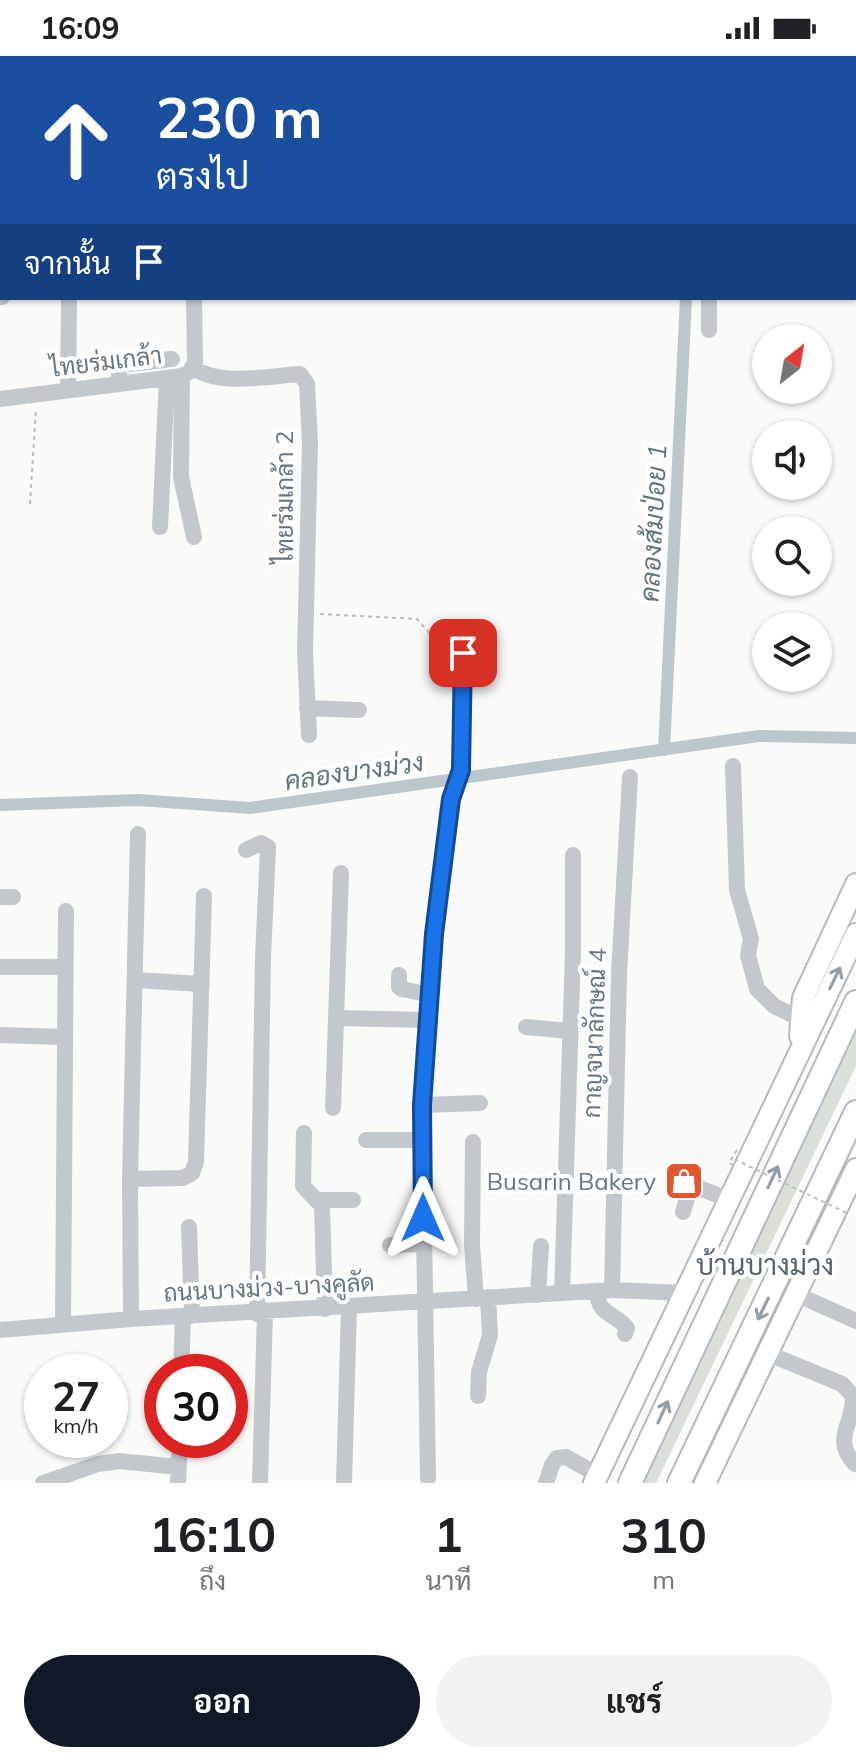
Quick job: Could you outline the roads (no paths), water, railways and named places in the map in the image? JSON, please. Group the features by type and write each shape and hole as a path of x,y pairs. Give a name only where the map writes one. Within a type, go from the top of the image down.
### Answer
{"highway":[{"path":"630,1483 856,1002"},
{"path":"679,1483 856,1112"}],"main road":[{"path":"797,1056 803,998 856,884"},
{"path":"596,1479 856,934"},
{"path":"705,1483 856,1169"}],"street":[{"name":"ไทยร่มเกล้า","path":"0,399 181,374 195,362 194,300"},
{"path":"709,300 709,330"},
{"path":"68,390 69,301"},
{"path":"119,384 119,367 122,365 172,359"},
{"path":"160,527 181,374"},
{"path":"181,374 181,477 194,537"},
{"name":"ไทยร่มเกล้า 2","path":"181,374 221,378 300,374 305,378 310,443 306,613 309,735"},
{"path":"428,1478 422,1105 436,903 451,799 461,770 463,653"},
{"path":"307,708 359,710"},
{"path":"733,766 737,890 751,939 748,955 757,989 774,1006 803,1020"},
{"name":"กาญจนาลักษณ์ 4","path":"604,1291 630,777"},
{"path":"131,1319 130,1179 138,834"},
{"path":"246,850 261,843 268,847 263,957 260,1483"},
{"path":"562,1293 573,855"},
{"path":"333,1108 341,873"},
{"path":"130,1179 183,1178 192,1173 196,1162 204,896"},
{"path":"63,1325 63,967 66,911"},
{"path":"0,967 63,967"},
{"path":"399,975 399,987 402,989 430,995"},
{"path":"135,980 202,984"},
{"path":"336,1018 428,1020"},
{"path":"526,1027 569,1031"},
{"path":"0,1035 64,1037"},
{"path":"422,1105 480,1103"},
{"path":"304,1133 303,1186 322,1206 325,1309"},
{"path":"366,1140 423,1140"},
{"path":"473,1142 472,1244 490,1335 479,1372 478,1396"},
{"path":"683,1212 691,1185 728,1199"},
{"path":"317,1200 353,1200"},
{"path":"183,1354 189,1227"},
{"path":"390,1245 423,1244"},
{"path":"538,1295 541,1246"},
{"path":"604,1291 597,1302 602,1309 624,1322 627,1328 625,1334"},
{"name":"ถนนบางม่วง-บางคูลัด","path":"0,1330 562,1293 685,1293"},
{"path":"798,1295 856,1321"},
{"path":"344,1483 349,1307"},
{"path":"769,1354 842,1384 853,1396 853,1409 843,1445 855,1464"},
{"path":"546,1483 557,1458 566,1457 596,1479"},
{"path":"43,1483 98,1464 119,1461 179,1475"}],"waterway":[{"name":"คลองส้มป่อย 1","path":"664,750 686,300"},
{"name":"คลองบางม่วง","path":"0,805 138,800 250,808 759,736 856,738"}],"place":[{"name":"Busarin Bakery","path":"684,1181"}],"district":[{"name":"บ้านบางม่วง","path":"765,1264"}]}
